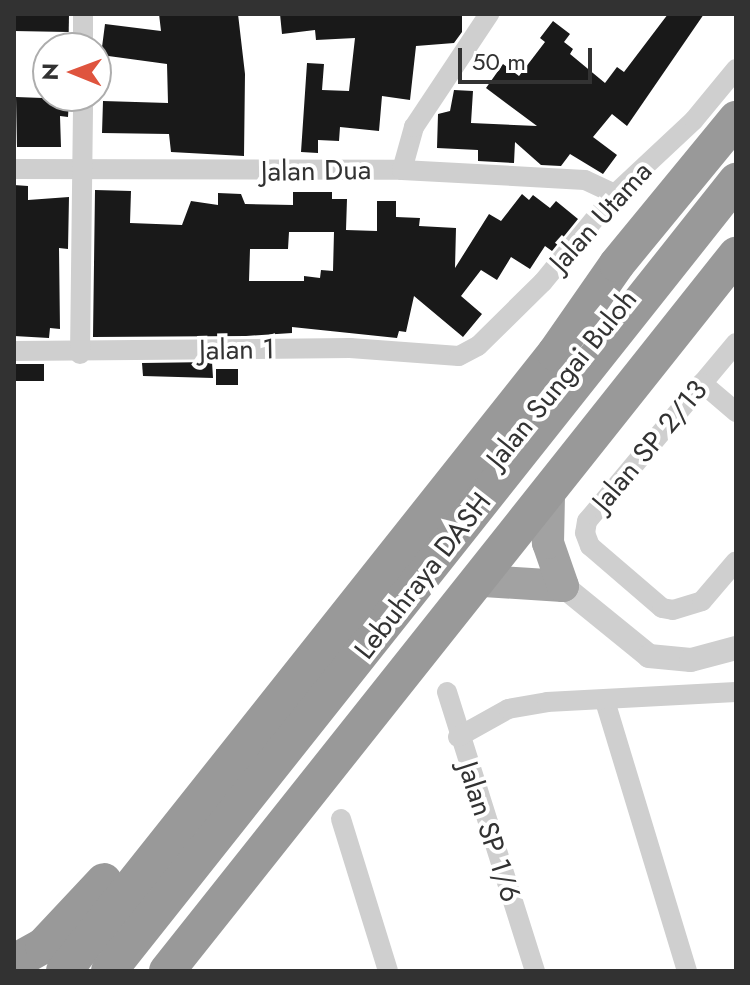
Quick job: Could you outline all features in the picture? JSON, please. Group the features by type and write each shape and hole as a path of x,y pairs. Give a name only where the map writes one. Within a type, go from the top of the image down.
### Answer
{"highway":[{"path":"89,969 555,353 617,264 736,119"},
{"name":"Jalan Sungai Buloh","path":"89,969 736,162"},
{"name":"Lebuhraya DASH","path":"89,969 736,181"},
{"path":"173,971 394,705 484,581 736,257"},
{"name":"Lebuhraya DASH","path":"167,971 736,257"},
{"path":"14,962 43,946 75,916 536,344 617,264"},
{"path":"516,437 515,453 525,466 539,474 552,474 603,428"},
{"path":"484,581 563,586 548,543 549,496"},
{"path":"412,567 445,555 464,570 457,618"}],"street":[{"path":"402,170 414,127 489,14"},
{"name":"Jalan Utama","path":"459,356 478,346 543,282 615,194 694,120 736,69"},
{"path":"80,354 83,112"},
{"name":"Jalan Dua","path":"14,169 82,173 402,170 585,180 615,194"},
{"name":"Jalan SP 2/13","path":"736,343 587,521 585,533 602,556 662,608 673,610 702,601 736,561"},
{"name":"Jalan 1","path":"14,351 80,354 350,348 459,356"},
{"path":"702,383 736,412"},
{"path":"563,586 649,656 691,660 736,648"},
{"name":"Jalan SP 1/6","path":"447,692 458,737 535,971"},
{"path":"458,737 508,709 736,692"},
{"path":"605,701 687,971"},
{"path":"341,819 385,970"}],"building":[{"path":"14,14 69,15 69,32 14,31"},
{"path":"159,14 238,14 245,74 244,156 171,152 169,134 102,133 103,112 112,112 112,101 168,103 167,64 112,56 112,32 104,32 105,24 161,31"},
{"path":"280,14 462,14 462,32 454,43 416,46 410,100 382,96 379,131 340,127 339,141 318,140 318,153 301,152 307,63 324,64 322,90 349,91 355,38 316,40 315,30 282,34"},
{"path":"668,14 704,14 627,126 612,114 593,137 617,155 603,174 570,154 561,166 541,165 515,142 514,163 478,161 478,150 437,148 438,114 450,111 454,90 473,91 471,123 537,126 486,88 503,64 519,76 545,42 540,38 553,21 570,34 564,42 573,49 570,54 605,83 617,67 624,72"},
{"path":"16,97 32,98 32,112 68,112 68,117 60,116 61,147 17,147"},
{"path":"14,185 28,186 28,200 69,197 68,249 59,248 60,329 50,328 49,338 14,336"},
{"path":"95,190 131,191 130,223 182,225 191,201 218,205 218,193 241,194 245,204 293,205 293,192 332,192 332,199 347,199 346,230 377,231 377,201 396,201 396,217 420,218 419,226 456,228 455,268 489,214 501,221 522,194 529,200 533,195 550,208 556,201 578,219 552,251 545,246 530,269 511,257 497,280 481,270 461,296 482,314 463,337 414,296 406,332 399,331 397,338 292,327 292,333 246,336 93,337","holes":["289,232 334,232 333,271 321,270 320,278 304,276 304,281 249,281 250,249 288,249"]},
{"path":"212,362 213,378 143,376 142,363"},
{"path":"14,364 44,364 44,381 14,381"},
{"path":"216,369 238,369 238,385 216,385"}]}
